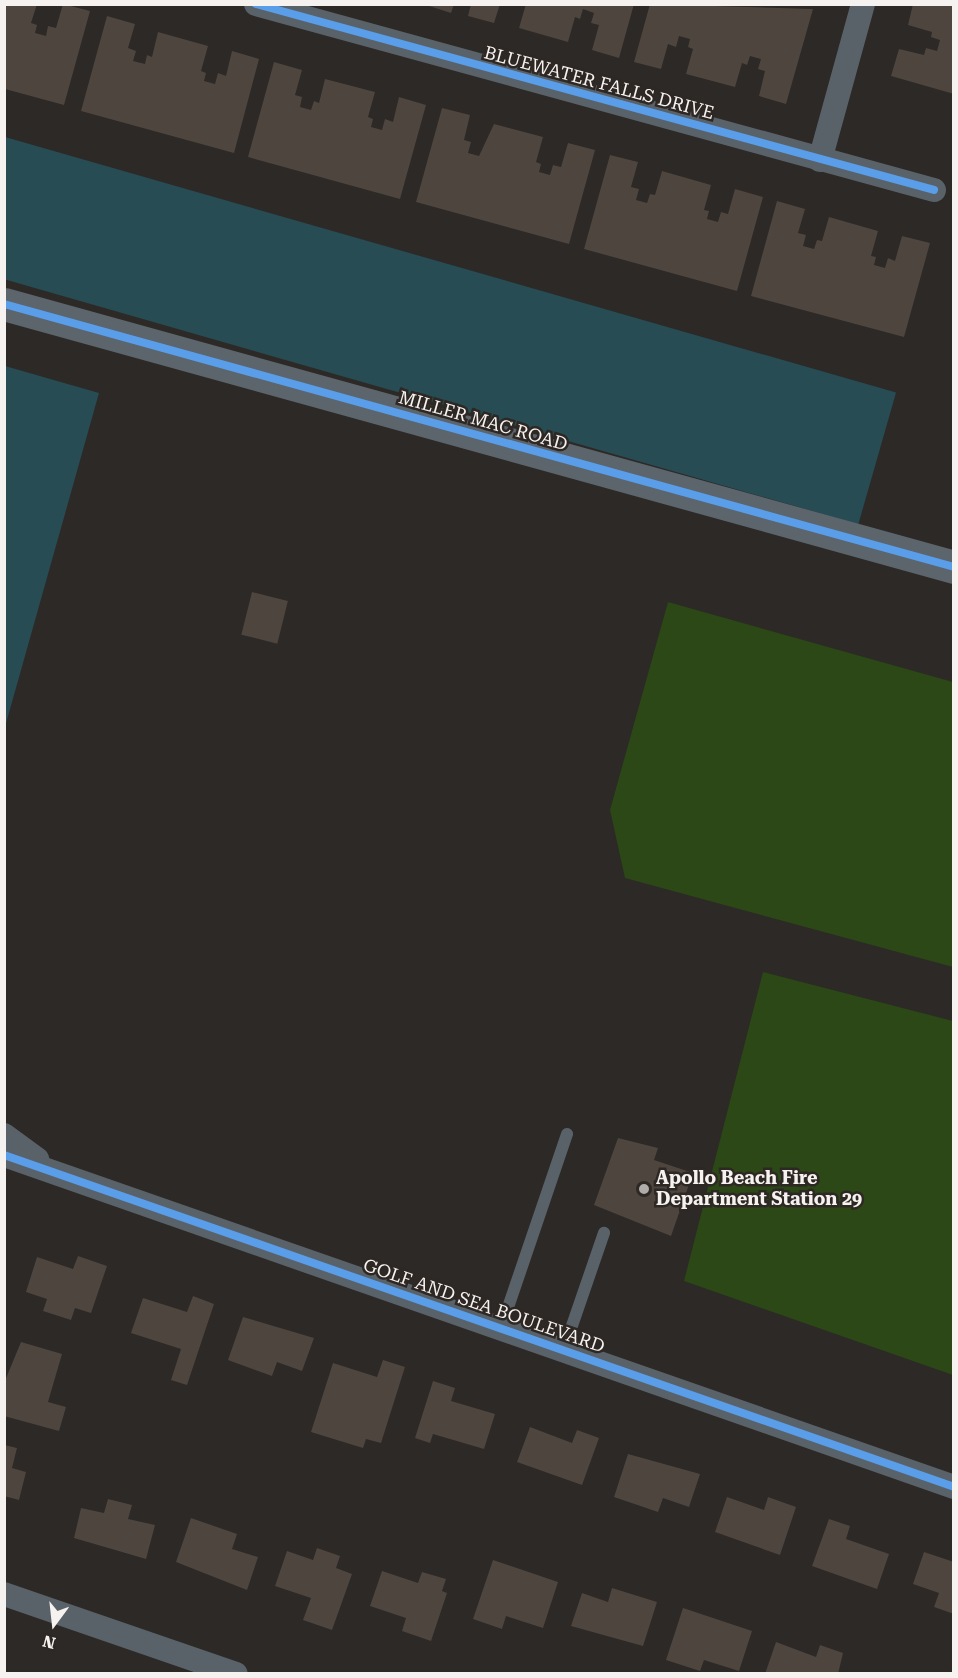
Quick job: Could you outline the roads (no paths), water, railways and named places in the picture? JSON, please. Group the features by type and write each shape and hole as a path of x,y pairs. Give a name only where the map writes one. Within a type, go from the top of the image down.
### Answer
{"street":[{"name":"BLUEWATER FALLS DRIVE","path":"256,4 934,190"},
{"path":"820,160 863,4"},
{"name":"MILLER MAC ROAD","path":"4,303 954,567"},
{"name":"GOLF AND SEA BOULEVARD","path":"4,1135 57,1172"},
{"name":"GOLF AND SEA BOULEVARD","path":"4,1155 954,1487"},
{"path":"4,1594 236,1674"}],"lane":[{"path":"501,1328 567,1134"},
{"path":"564,1350 604,1233"}],"water":[{"path":"5,137 896,393 858,524 4,279"},
{"path":"4,366 99,393 5,727"}],"place":[{"name":"Apollo Beach Fire Department Station 29","path":"644,1189"}]}
